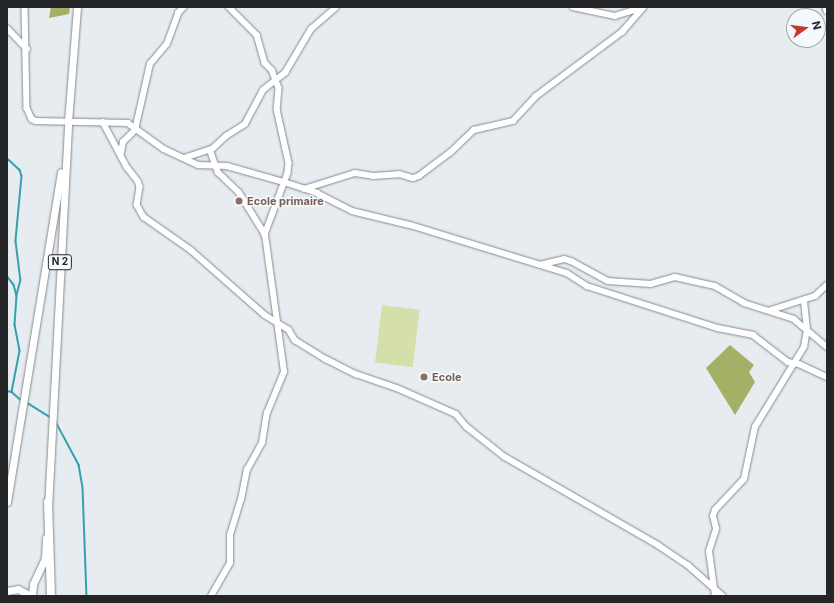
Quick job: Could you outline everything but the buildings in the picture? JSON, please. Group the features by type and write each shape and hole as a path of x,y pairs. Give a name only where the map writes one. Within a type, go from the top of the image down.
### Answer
{"highway":[{"path":"48,502 51,596"}],"main road":[{"name":"N 2","path":"31,596 33,584 45,558 50,428 68,122 77,7"},
{"name":"N 2","path":"7,502 27,386 68,122"},
{"path":"7,591 18,589 31,596"}],"street":[{"path":"25,7 28,114 36,121 121,122 135,128 164,149 206,167 227,166 284,182 365,215 410,225 566,273 587,286 606,290 622,298 718,328 753,335 788,362 794,363 827,377"},
{"path":"122,157 121,146 135,128 150,64 167,44 178,13 184,7"},
{"path":"229,7 257,35 265,63 277,81 279,88 277,109 288,163 284,182 265,235"},
{"path":"184,158 211,149 245,124 263,90 277,81 285,73 311,29 336,7"},
{"path":"573,7 615,16 644,7"},
{"path":"304,189 355,173 374,176 399,174 413,178 418,176 450,153 474,130 513,121 535,97 622,32 644,7"},
{"path":"826,7 827,11"},
{"path":"7,28 27,49"},
{"path":"103,122 122,157 138,181 140,187 137,205 144,218 190,250 237,292 288,330 298,342 326,359 456,414 467,427 505,457 658,545 688,565 723,596"},
{"path":"211,149 215,166 239,193 265,235 279,324 284,372 266,413 262,443 246,470 241,500 230,535 230,562 211,596"},
{"path":"538,265 564,260 571,261 608,281 651,284 675,277 715,286 744,304 770,310 794,319 827,347"},
{"path":"770,310 815,296 827,285"},
{"path":"715,596 709,551 716,529 713,516 715,510 744,479 755,427 804,347 807,330 804,300"}],"green space":[{"path":"51,7 70,7 69,14 49,18"},
{"path":"382,305 420,310 413,367 375,363"},
{"path":"730,345 754,365 749,372 755,382 735,415 706,368"}],"waterway":[{"path":"7,158 20,170 22,176 16,241 21,280 17,295"},
{"path":"7,276 14,285 17,296 15,325 20,351 12,392 21,400"},
{"path":"7,391 12,392"},
{"path":"26,402 50,417"},
{"path":"55,420 79,465 83,488 87,596"}],"place":[{"name":"Ecole primaire","path":"239,201"},
{"name":"Ecole","path":"424,377"}]}
